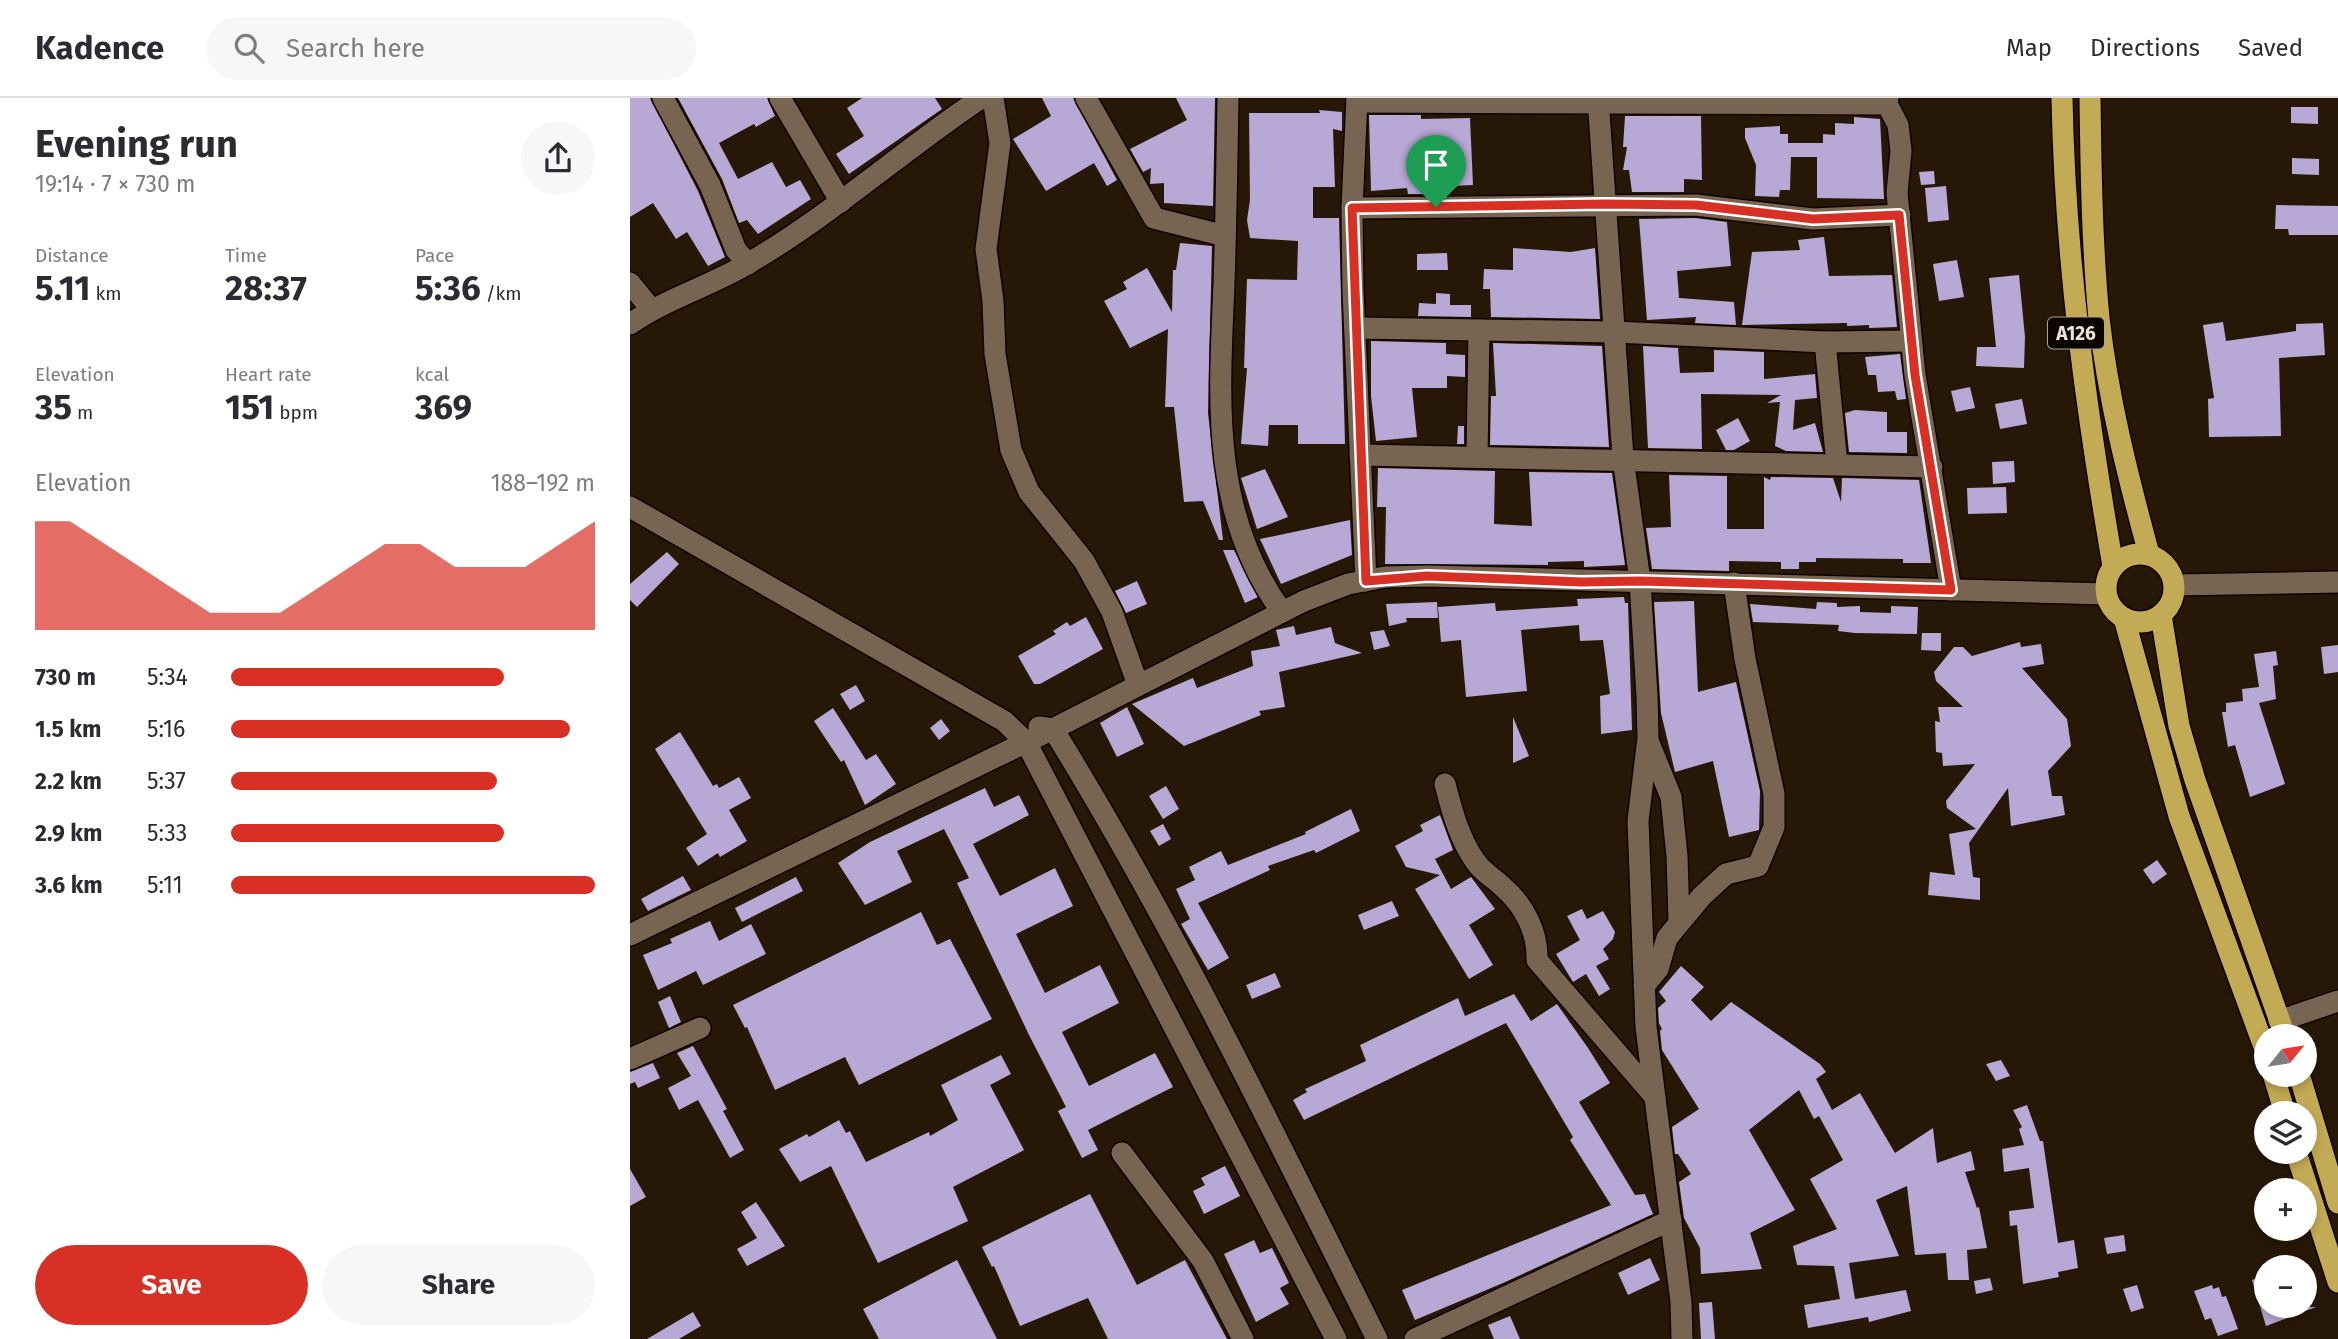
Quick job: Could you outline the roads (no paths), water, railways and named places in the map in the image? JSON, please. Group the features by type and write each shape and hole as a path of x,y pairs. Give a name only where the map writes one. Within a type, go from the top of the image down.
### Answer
{"highway":[{"name":"A126","path":"2062,98 2064,194 2075,327 2113,566 2106,584 2106,594"},
{"name":"A126","path":"2090,98 2092,221 2100,320 2129,480 2149,554 2166,565 2175,585"},
{"path":"2113,566 2129,555 2149,554"},
{"path":"2106,594 2116,612 2124,618 2143,622 2161,615 2173,600 2175,585"},
{"path":"2161,615 2179,726 2195,780 2260,958 2280,1024"},
{"path":"2124,618 2179,816 2256,1024"},
{"path":"2303,1087 2338,1203"},
{"path":"2300,1164 2338,1282"}],"street":[{"path":"663,98 710,185 736,250 748,264"},
{"path":"780,98 841,202"},
{"path":"630,324 651,309 748,264 841,202 916,142 981,98"},
{"path":"993,98 1000,142 986,249 993,301 995,354 1011,450 1028,492 1084,561 1112,612 1136,686"},
{"path":"1086,98 1154,218 1225,236"},
{"path":"1228,98 1219,405 1222,459 1241,534 1259,580 1282,612"},
{"path":"1829,98 1887,101"},
{"path":"1598,99 1623,458 1640,581 1648,741 1638,821 1644,986 1681,1302 1682,1339"},
{"path":"1366,581 1352,208 1357,100 1887,101"},
{"path":"1887,101 1898,125 1901,151 1897,169 1899,215 1912,341 1951,590"},
{"path":"1352,208 1696,205 1813,219 1899,215"},
{"path":"630,284 651,309"},
{"path":"1355,328 1615,332 1825,342 1912,341"},
{"path":"1477,457 1479,330"},
{"path":"1825,342 1837,464"},
{"path":"1360,455 1623,458 1931,467"},
{"path":"630,507 1003,721 1026,743 1336,1339"},
{"path":"630,935 1026,743 1282,612 1348,584 1427,576 2106,594"},
{"path":"2175,585 2338,582"},
{"path":"1644,986 1658,969 1667,938 1679,921 1726,874 1758,866 1774,827 1774,794 1745,659 1734,583"},
{"path":"1003,721 1053,729 1116,831 1169,927 1377,1339"},
{"path":"1648,741 1671,797 1679,921"},
{"path":"1445,784 1460,832 1475,862 1504,888 1529,920 1538,942 1537,960 1655,1097"},
{"path":"2292,1024 2338,1001"},
{"path":"630,1059 700,1028"},
{"path":"1122,1153 1203,1261 1243,1339"},
{"path":"1415,1339 1671,1220"}]}
